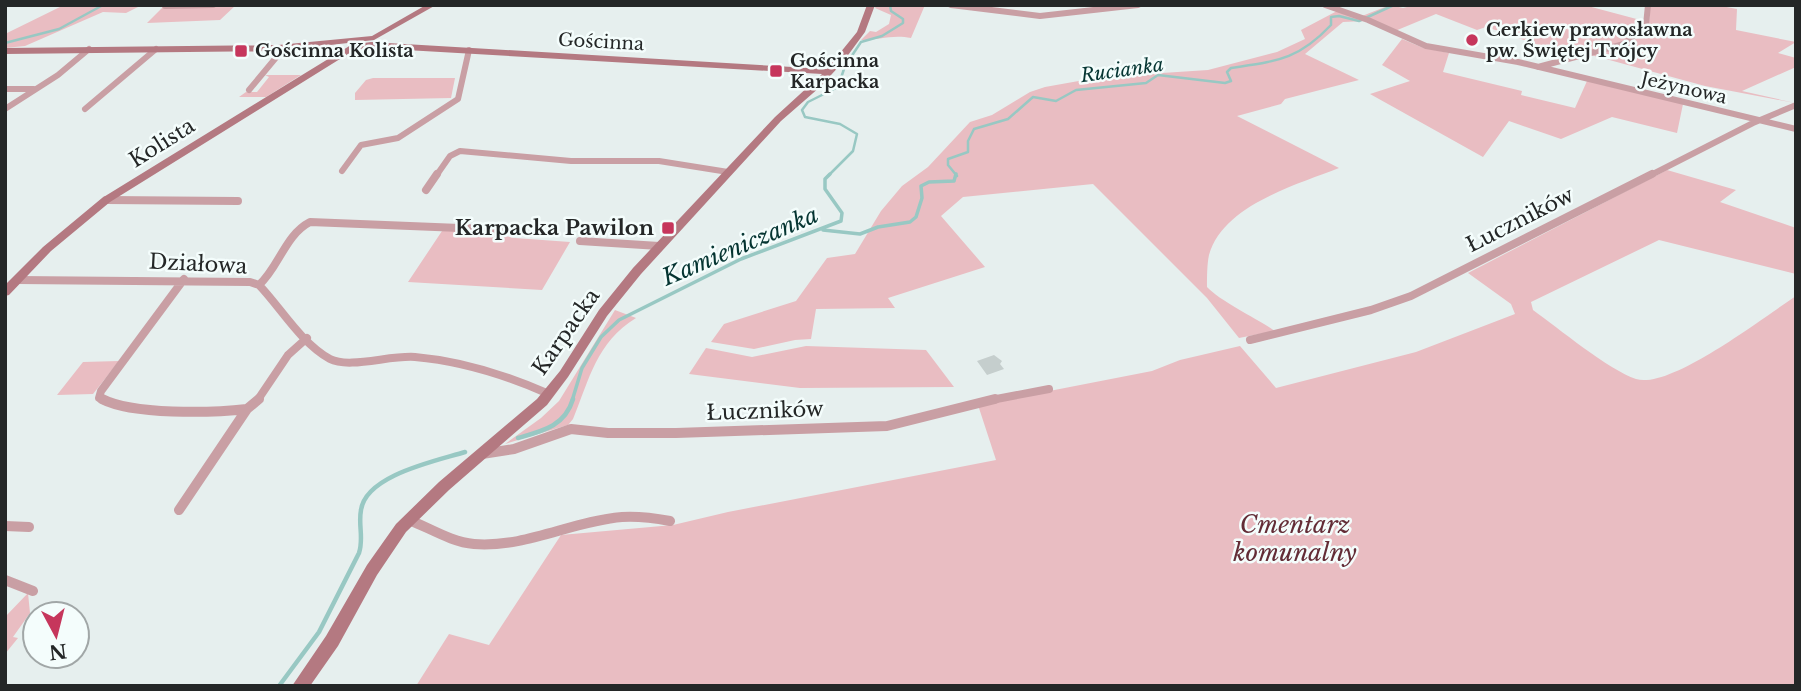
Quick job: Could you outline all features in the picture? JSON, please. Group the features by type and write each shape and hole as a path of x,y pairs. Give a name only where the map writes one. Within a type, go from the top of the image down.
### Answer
{"street":[{"path":"165,6 213,5"},
{"path":"5,51 284,48 353,44 372,41 432,5"},
{"name":"Karpacka","path":"300,686 332,641 372,570 409,520 549,394 603,313 659,246 786,111 829,72 861,32 871,5"},
{"path":"951,5 998,8 1033,15 1075,14 1138,5"},
{"path":"1075,5 1075,14"},
{"name":"Jeżynowa","path":"1325,5 1336,7 1426,46 1538,67 1796,129"},
{"path":"1538,67 1548,62 1604,51 1629,40 1646,25 1648,5"},
{"name":"Gościnna","path":"372,41 469,50 829,72"},
{"name":"Kolista","path":"5,292 47,249 106,200 353,44"},
{"path":"249,90 284,48"},
{"path":"5,109 89,49"},
{"path":"85,109 156,50"},
{"path":"342,171 361,145 397,138 458,99 465,58 469,50"},
{"path":"5,89 36,89"},
{"name":"Łuczników","path":"1250,340 1371,310 1411,296 1796,105"},
{"path":"426,190 450,156 460,151 571,161 651,161 728,172"},
{"path":"106,200 238,201"},
{"path":"259,285 270,277 300,226 310,222 511,230"},
{"path":"580,241 659,246"},
{"path":"184,279 101,391 99,398 114,405 158,410 247,409"},
{"name":"Działowa","path":"12,282 237,280 259,285 307,338 326,356 336,361 348,363 387,356 406,357 493,370 549,394"},
{"path":"179,510 247,409 257,402 289,351 307,338"},
{"name":"Łuczników","path":"482,454 514,449 570,429 608,433 676,433 887,426 977,403 1049,389"},
{"path":"409,520 477,544 526,539 618,516 641,516 670,521"},
{"path":"5,526 29,527"},
{"path":"5,580 33,591"}],"green space":[{"path":"64,5 198,5 140,6 126,13 103,12 25,46 5,48 5,34"},
{"path":"236,5 220,20 147,23 163,7"},
{"path":"877,5 925,5 911,38 861,40 870,31 876,32 889,24 891,15 875,8"},
{"path":"1390,5 1403,8 1415,5 1584,5 1644,21 1645,25 1613,46 1593,53 1575,55 1486,27 1477,30 1436,14 1395,31 1362,16"},
{"path":"1650,5 1716,5 1737,9 1736,30 1796,42 1778,53 1796,58 1796,67 1742,91 1795,103 1705,86 1591,55 1630,42 1643,34 1649,22"},
{"path":"1337,11 1366,21 1343,22 1305,54 1359,80 1285,99 1281,104 1237,116 1339,168 1283,190 1245,210 1229,223 1217,238 1209,255 1207,287 1229,304 1275,331 1239,338 1207,298 1093,184 963,197 941,216 985,267 888,298 895,308 816,309 811,339 754,349 711,342 724,324 796,301 827,258 855,254 881,211 902,186 928,167 970,122 992,115 1030,92 1045,87 1101,77 1208,70 1277,52 1305,39 1301,30"},
{"path":"1402,39 1421,47 1449,53 1443,72 1522,91 1521,95 1575,108 1587,81 1683,104 1677,133 1612,117 1561,139 1509,121 1483,157 1370,94 1410,81 1382,65"},
{"path":"265,75 301,75 266,97 239,97 246,92 257,92 269,77"},
{"path":"455,78 451,98 355,100 355,93 366,80"},
{"name":"Cmentarz komunalny","path":"1667,170 1736,190 1720,202 1796,228 1796,274 1659,240 1531,302 1533,310 1612,367 1636,379 1651,379 1693,363 1796,296 1796,686 416,686 449,634 489,645 561,535 673,525 996,460 978,405 1152,371 1180,360 1240,346 1276,388 1416,352 1515,314 1511,304 1468,273"},
{"path":"479,230 515,238 570,242 542,290 408,282 442,231"},
{"path":"615,310 636,318 603,350 573,419 568,425 505,444 559,401"},
{"path":"806,346 926,350 954,387 800,388 689,374 706,348 752,357"},
{"path":"119,361 93,394 57,395 83,362"},
{"path":"21,600 21,626 13,637 18,638 5,654 5,617"}],"building":[{"path":"994,355 1002,361 1000,364 1004,369 987,375 977,361"}],"waterway":[{"path":"5,43 59,29 103,5"},
{"name":"Kamieniczanka","path":"572,401 582,368 601,337 619,320 741,259 841,221 842,213 825,189 825,179 853,151 857,134 840,124 805,117 802,110 808,102 838,87 845,66 861,42 882,36 903,23 903,19 891,11 890,5"},
{"name":"Rucianka","path":"956,175 948,165 948,159 968,152 968,141 974,129 1008,119 1033,97 1056,101 1076,90 1146,83 1158,75 1225,83 1231,81 1227,72 1231,68 1274,61 1308,46 1331,25 1331,17 1339,16 1359,21 1394,5"},
{"name":"Rucianka","path":"823,230 860,234 878,227 910,222 916,217 922,198 921,186 929,182 954,181 956,175"},
{"name":"Kamieniczanka","path":"518,438 552,426 565,416 573,399"},
{"name":"Kamieniczanka","path":"279,686 319,632 359,553 360,516 366,498 375,487 404,471 465,452"}],"place":[{"name":"Cerkiew prawosławna pw. Świętej Trójcy","path":"1472,40"},
{"name":"Gościnna Kolista","path":"241,51"},
{"name":"Gościnna Karpacka","path":"776,71"},
{"name":"Karpacka Pawilon","path":"668,228"}]}
